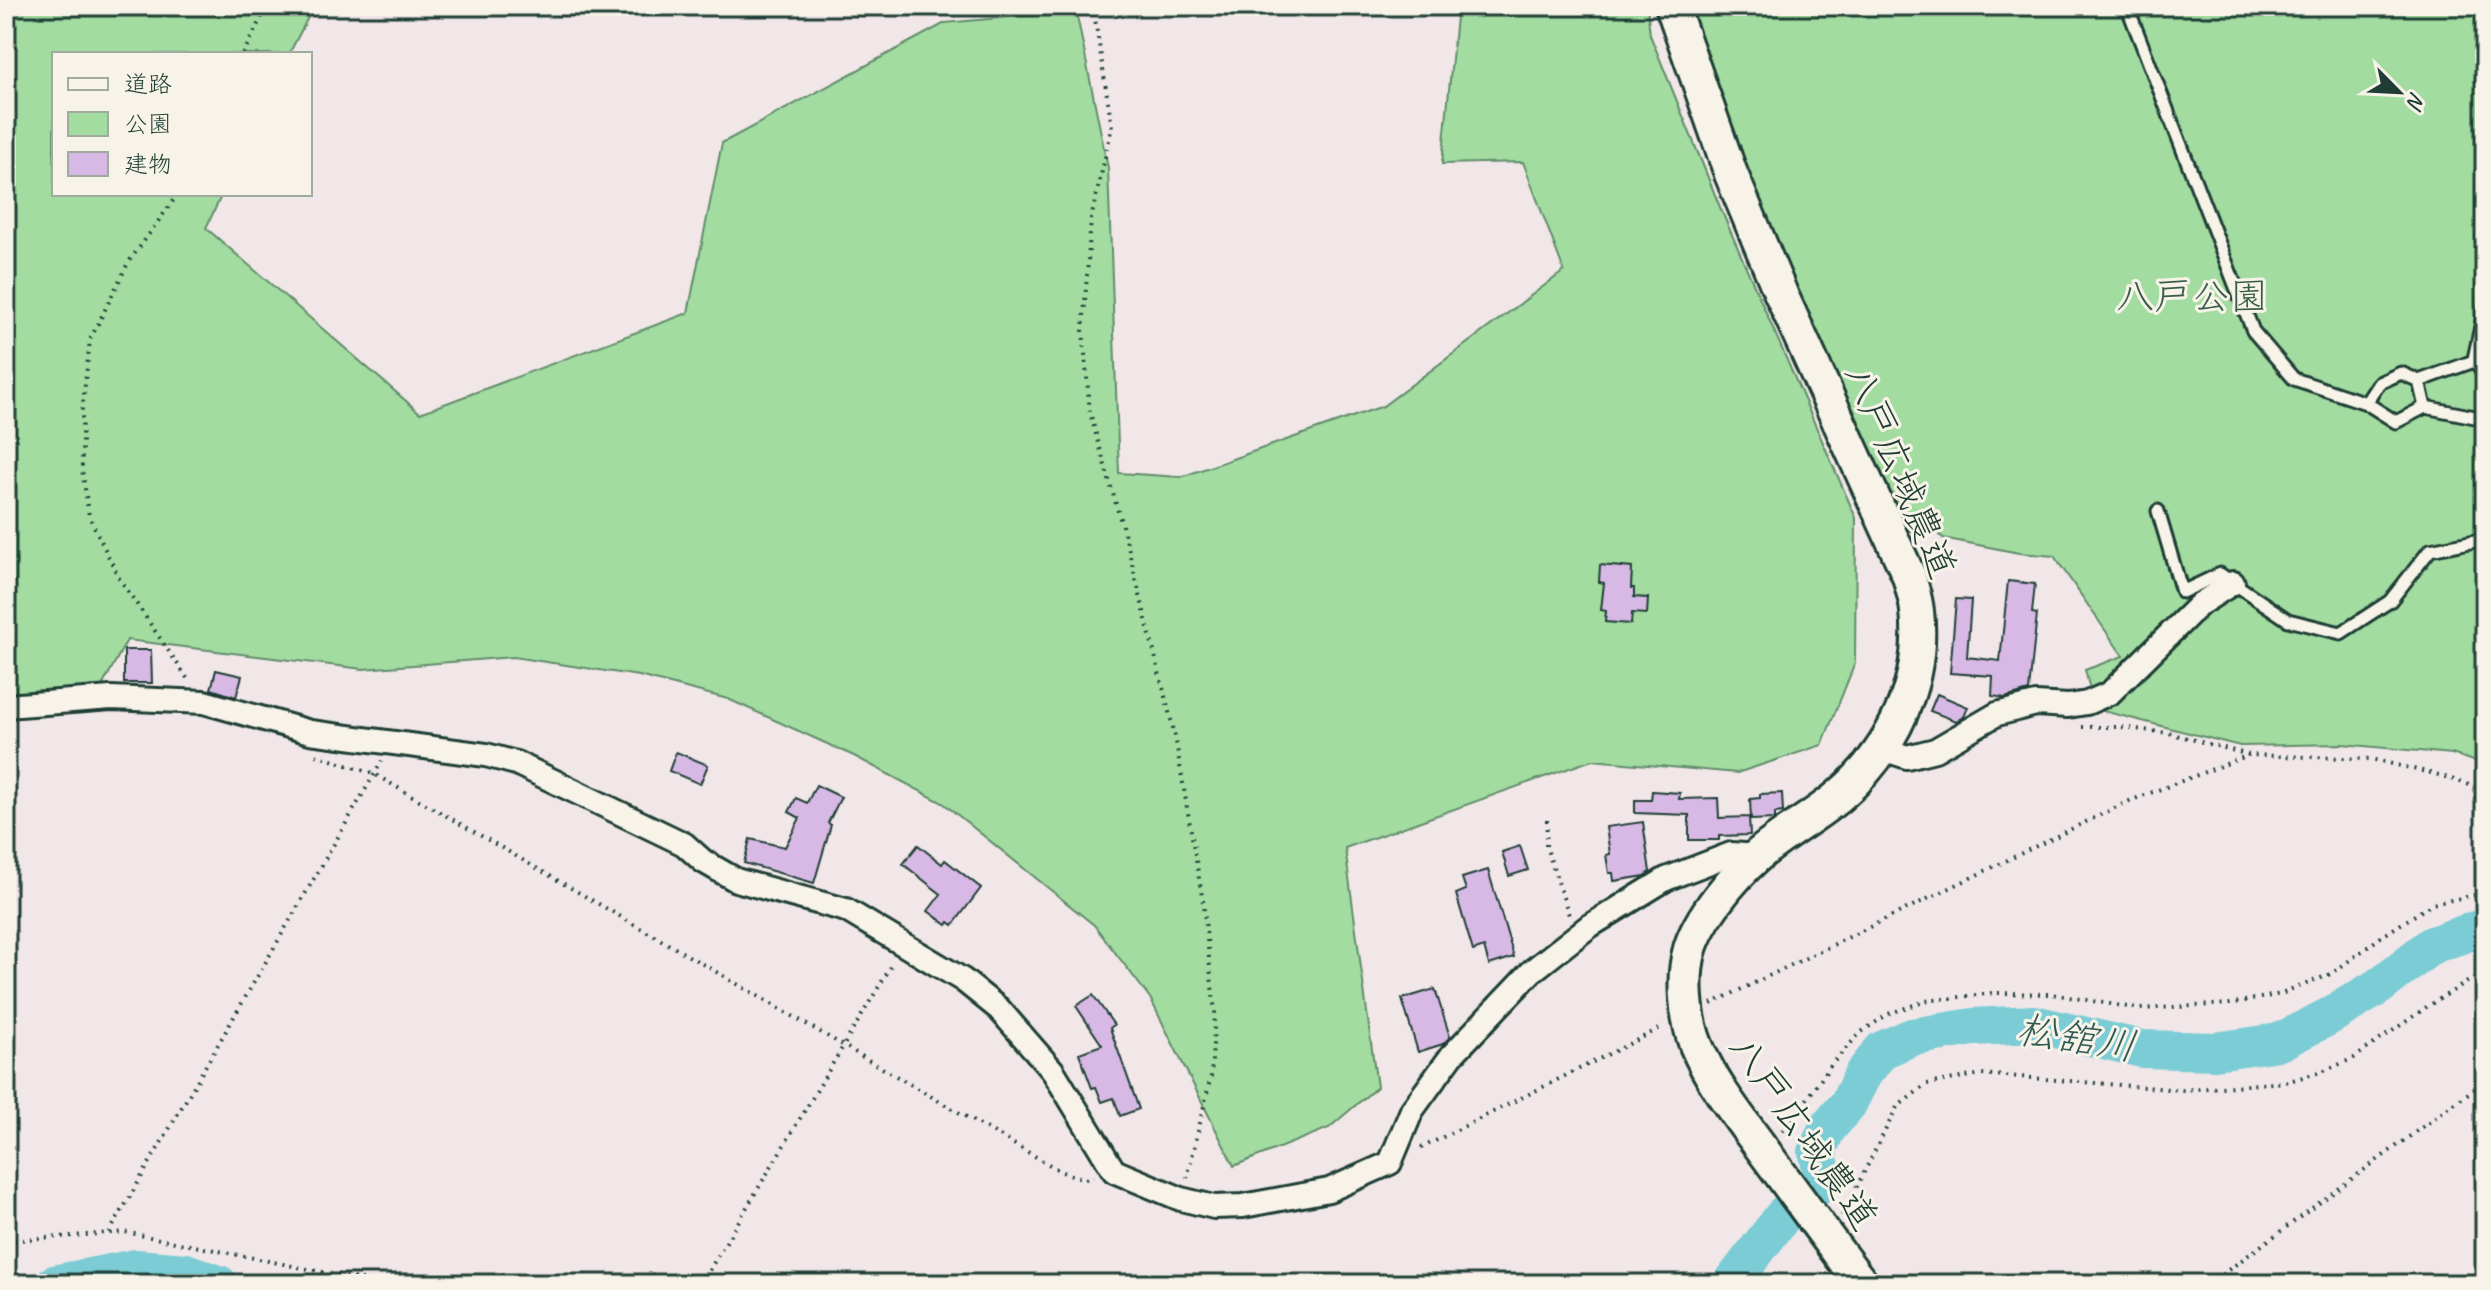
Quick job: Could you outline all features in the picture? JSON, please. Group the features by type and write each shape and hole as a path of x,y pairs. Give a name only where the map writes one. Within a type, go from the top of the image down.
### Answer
{"street":[{"name":"八戸広域農道","path":"1672,6 1731,174 1909,576 1917,611 1917,655 1903,712 1883,749 1840,795 1757,856 1729,886 1706,916 1690,948 1686,983 1688,1015 1696,1044 1723,1095 1862,1284"},
{"path":"1883,749 1907,757 1935,750 1997,714 2036,704 2068,706 2087,703 2110,693 2200,604 2233,583"},
{"path":"6,706 111,698 204,702 310,732 486,755 516,763 684,844 703,861 736,880 846,910 905,943 963,980 999,1009 1053,1071 1114,1171 1181,1199 1214,1207 1243,1206 1329,1190 1390,1163 1412,1110 1452,1055 1532,971 1576,936 1666,879 1731,854 1757,856"}],"lane":[{"path":"2127,6 2253,331 2294,379 2366,403 2396,422 2425,407 2485,419"},
{"path":"2485,308 2480,358 2485,375"},
{"path":"2366,403 2379,383 2401,373 2419,381 2480,358"},
{"path":"2419,381 2425,407"},
{"path":"2158,511 2182,592 2220,574 2288,620 2341,633 2390,601 2430,550 2485,539"}],"path":[{"path":"244,52 267,6"},
{"path":"1093,6 1112,127 1091,219 1083,330 1090,413 1127,543 1175,736 1203,902 1215,1013 1211,1076 1181,1199"},
{"path":"177,196 128,263 90,340 82,410 82,469 89,516 119,578 204,702"},
{"path":"2071,727 2119,727 2169,733 2249,755 2371,759 2439,775 2485,790"},
{"path":"109,1233 393,742"},
{"path":"302,751 374,774 1062,1172 1085,1179 1114,1171"},
{"path":"1390,1163 2127,802 2249,755"},
{"path":"1547,820 1546,846 1576,936"},
{"path":"1764,1151 1791,1122 1831,1065 1860,1033 1888,1014 1925,1001 1995,993 2051,994 2140,1009 2230,1004 2281,994 2331,974 2432,904 2485,893"},
{"path":"701,1284 905,943"},
{"path":"1825,1234 1842,1217 1897,1107 1927,1084 1982,1074 2182,1090 2286,1082 2354,1058 2428,1006 2469,981 2485,978"},
{"path":"2209,1284 2485,1081"},
{"path":"6,1241 125,1232 382,1284"}],"green space":[{"path":"6,6 314,6 290,52 52,52 52,196 221,196 206,228 420,413 688,313 722,143 945,23 1076,11 1108,168 1119,473 1181,477 1383,406 1564,271 1523,162 1442,164 1457,6 1647,6 1650,35 1722,212 1856,518 1855,663 1822,745 1737,773 1592,760 1345,848 1377,1087 1329,1128 1234,1166 1150,998 1094,925 943,803 854,756 728,699 639,676 513,657 363,669 127,640 100,690 6,706"},
{"name":"八戸公園","path":"1685,6 2485,6 2485,765 2452,754 2342,744 2240,746 2095,709 2085,670 2123,656 2054,556 2019,553 1943,538 1939,534 1903,530 1797,307"}],"building":[{"path":"1600,565 1632,568 1631,588 1634,588 1634,597 1648,598 1647,614 1632,613 1631,624 1605,622 1606,611 1601,610 1604,583 1599,582"},
{"path":"2008,581 2035,584 2032,613 2037,614 2029,691 2005,698 1992,696 1993,676 1950,673 1956,599 1971,600 1967,657 2000,661"},
{"path":"124,650 151,650 152,683 124,683"},
{"path":"216,670 242,676 236,697 211,689"},
{"path":"1937,694 1968,707 1964,717 1956,721 1930,711"},
{"path":"676,752 708,765 700,784 669,771"},
{"path":"816,785 841,797 828,823 831,825 814,883 744,863 750,839 785,847 800,818 789,812 796,798 807,803"},
{"path":"1652,791 1680,793 1679,799 1718,798 1719,818 1749,817 1750,835 1719,836 1719,840 1689,840 1689,815 1635,813 1635,800 1651,800"},
{"path":"1782,793 1783,812 1775,813 1775,819 1751,820 1750,799 1760,798 1760,794"},
{"path":"1643,822 1650,872 1645,876 1614,881 1613,873 1609,873 1606,855 1610,854 1606,827"},
{"path":"918,845 942,864 945,860 981,888 953,925 949,922 947,925 928,911 941,894 903,864"},
{"path":"1520,846 1528,870 1509,876 1502,852"},
{"path":"1488,870 1514,957 1489,965 1484,947 1473,951 1456,894 1466,890 1462,878"},
{"path":"1435,989 1450,1037 1443,1044 1418,1052 1402,999"},
{"path":"1093,995 1114,1025 1110,1028 1139,1109 1120,1116 1114,1098 1102,1102 1096,1087 1092,1088 1079,1053 1102,1045 1076,1006"}],"waterway":[{"name":"松舘川","path":"1731,1284 1786,1212 1816,1188 1823,1176 1817,1151 1827,1129 1848,1104 1863,1074 1882,1050 1912,1037 1973,1027 2034,1024 2142,1049 2215,1051 2279,1042 2378,987 2432,945 2485,929"},
{"name":"松舘川","path":"54,1284 136,1268 186,1272 219,1284"}]}
